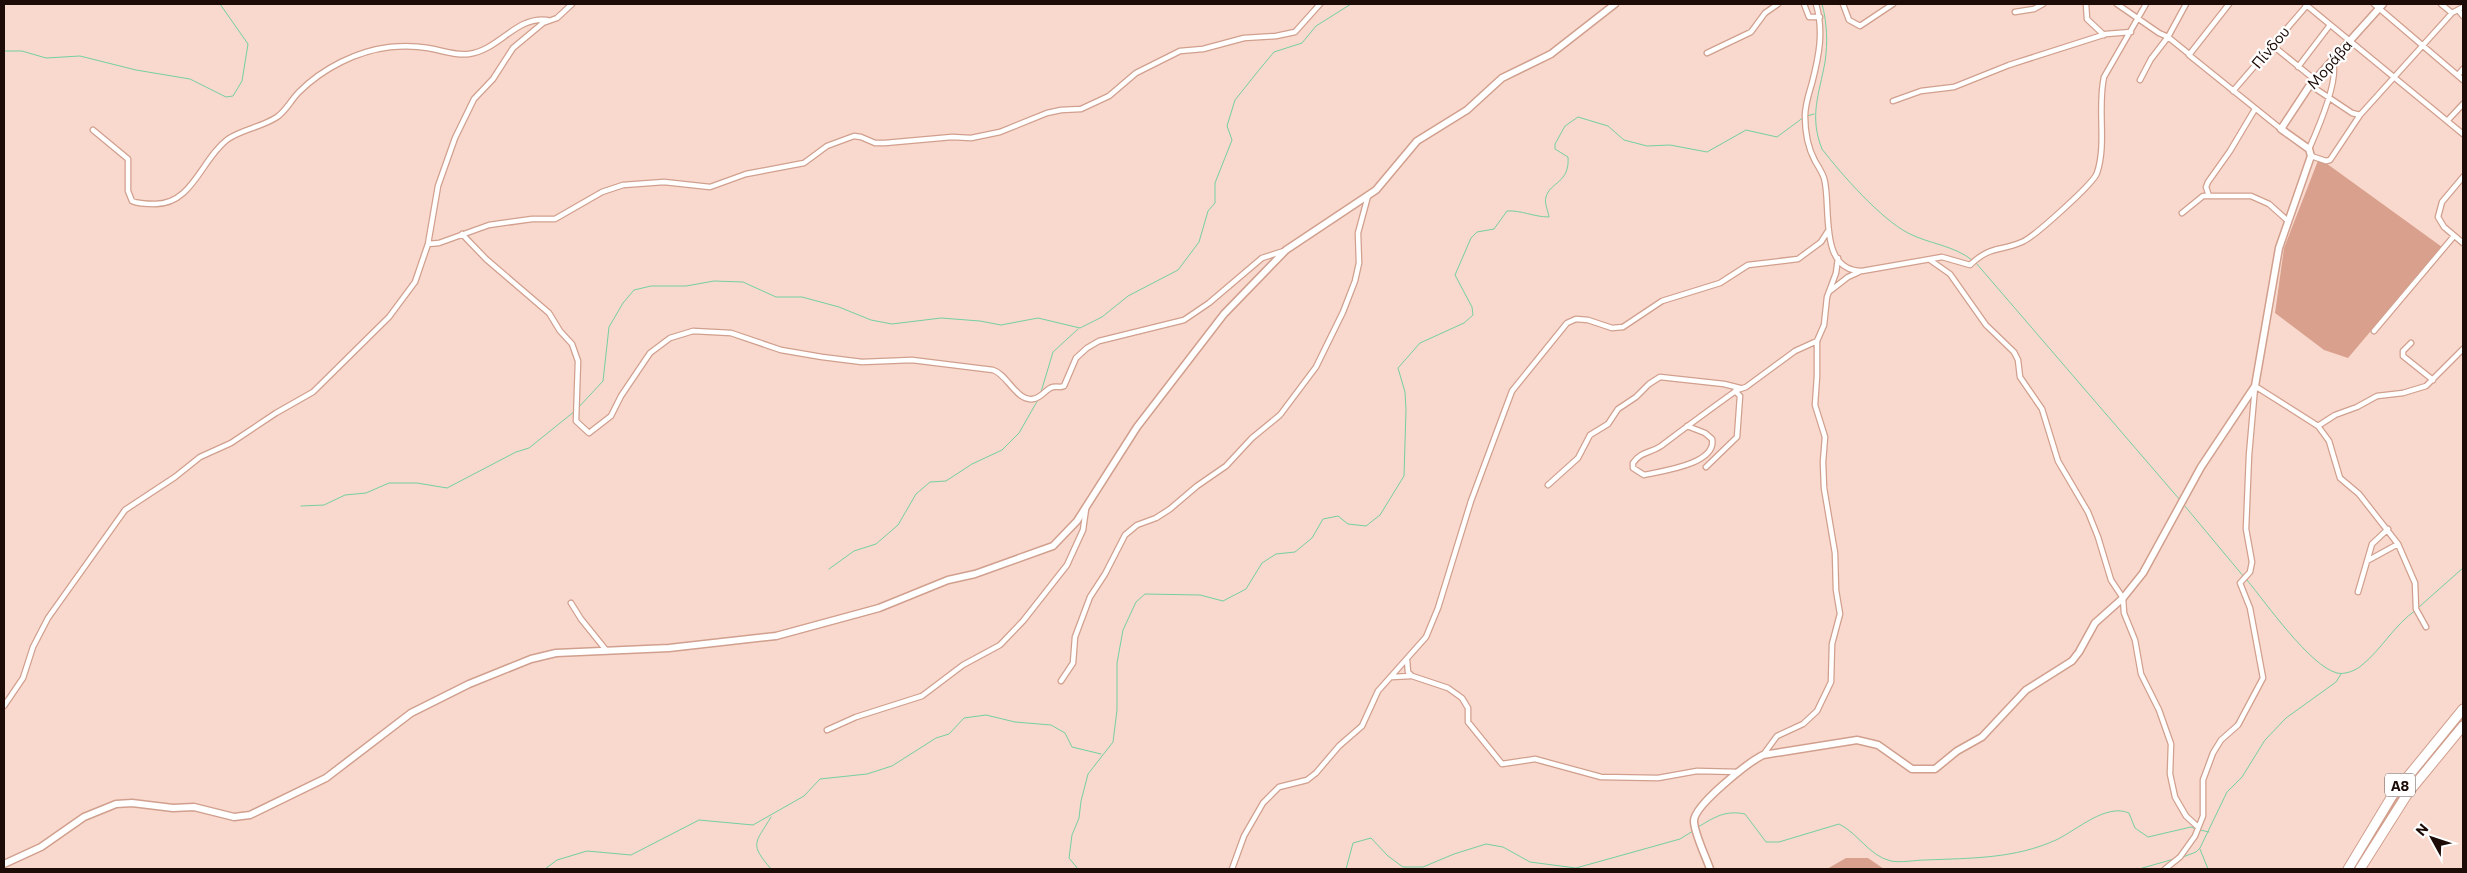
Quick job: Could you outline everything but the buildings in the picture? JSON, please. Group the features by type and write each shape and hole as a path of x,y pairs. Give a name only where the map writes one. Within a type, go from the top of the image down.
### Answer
{"highway":[{"name":"Α8","path":"2348,869 2396,791 2463,709"},
{"name":"Α8","path":"2360,869 2401,802 2463,726"}],"street":[{"path":"93,130 128,159 128,191 132,201 147,204 166,203 176,200 187,190 220,146 238,134 275,118 300,91 316,78 354,56 396,47 426,47 458,54 470,54 485,48 526,22 557,18 572,4"},
{"path":"428,244 439,244 462,234 496,224 532,219 555,219 602,192 623,185 664,182 713,187 739,176 804,163 827,146 854,136 861,136 875,143 885,143 956,137 971,138 1000,132 1047,113 1088,106 1109,96 1136,73 1180,51 1203,49 1244,38 1276,36 1295,32 1320,4"},
{"path":"4,864 41,847 84,817 116,804 132,803 173,808 194,808 234,817 250,815 315,785 334,773 405,716 469,684 543,655 669,648 783,634 846,618 889,604 948,580 967,576 1043,551 1063,537 1087,508 1134,431 1224,314 1286,250 1368,196 1388,178 1417,140 1467,110 1502,78 1551,54 1615,4"},
{"path":"1707,53 1751,32 1765,13 1778,4"},
{"path":"1804,4 1809,17 1820,17"},
{"path":"1816,4 1820,17 1818,55 1805,116 1810,148 1825,180 1828,231 1831,244 1838,258 1850,269 1862,272"},
{"path":"1843,4 1849,20 1860,26 1893,4"},
{"path":"2015,12 2034,9 2043,4"},
{"path":"2086,4 2087,19 2104,35"},
{"path":"2117,4 2159,34 2168,36 2233,92 2310,152 2326,161 2330,160 2360,115 2452,13 2463,7"},
{"path":"1829,292 1848,277 1862,272 1942,257 1970,265 1982,254 2022,242 2033,235 2096,175 2101,134 2102,86 2106,74 2146,4"},
{"path":"2140,80 2186,4"},
{"path":"2190,56 2229,4"},
{"path":"2306,4 2393,78 2448,120 2463,134"},
{"name":"Πίνδου","path":"2233,92 2306,4"},
{"path":"2441,4 2452,13"},
{"path":"2379,5 2463,80"},
{"name":"Μοράβα","path":"2281,129 2312,82 2379,5"},
{"path":"2458,10 2463,16"},
{"path":"4,706 23,678 33,647 48,618 121,514 175,477 200,457 237,440 281,410 313,392 383,324 412,288 428,244 438,186 451,148 472,103 494,79 512,48 549,20"},
{"path":"2298,67 2330,25"},
{"path":"1893,101 1921,92 1954,87 2009,65 2104,35 2131,32"},
{"path":"2272,45 2328,96 2352,113 2360,115"},
{"path":"2165,869 2183,853 2198,827 2203,816 2203,780 2210,760 2219,743 2238,725 2263,678 2250,608 2240,586 2240,582 2251,568 2252,558 2247,543 2246,524 2249,454 2255,386 2277,256 2328,96 2334,71 2331,59"},
{"path":"2458,75 2463,69"},
{"path":"2448,120 2463,104"},
{"path":"2209,196 2206,187 2208,182 2230,151 2255,108"},
{"path":"2463,177 2442,202 2438,214 2438,219 2463,243"},
{"path":"1061,681 1073,663 1075,637 1090,597 1105,574 1125,535 1137,525 1156,518 1170,509 1197,486 1226,466 1252,438 1280,415 1316,367 1344,312 1355,281 1359,263 1358,233 1368,196"},
{"path":"2182,213 2198,199 2209,196 2257,198 2269,204 2288,221"},
{"path":"1232,869 1242,841 1263,803 1282,785 1307,780 1316,773 1339,746 1362,726 1375,696 1423,642 1435,617 1471,501 1512,391 1567,323 1576,319 1588,320 1612,328 1623,327 1662,301 1720,283 1748,265 1798,259 1821,242 1828,231"},
{"path":"462,234 486,259 549,313 560,331 572,344 578,361 576,420 589,433 610,416 620,396 650,353 670,338 693,331 731,333 781,350 822,357 862,362 912,360 993,370 1001,374 1024,398 1033,399 1044,395 1052,388 1064,386 1076,358 1093,345 1184,320 1209,303 1262,258 1286,250"},
{"path":"2374,331 2454,236"},
{"path":"1763,755 1777,736 1802,724 1822,702 1831,682 1832,644 1840,618 1836,590 1835,553 1824,488 1823,462 1825,438 1815,409 1817,341 1824,324 1829,292 1836,273 1838,258"},
{"path":"1930,260 1937,262 1950,274 1970,300 1984,323 2017,356 2020,377 2042,410 2058,461 2088,512 2111,580 2123,598 2124,613 2135,640 2138,666 2159,710 2171,744 2170,774 2175,796 2186,816 2198,827"},
{"path":"1687,426 1705,433 1712,439 1712,448 1707,455 1680,467 1644,476 1633,468 1633,463 1640,454 1655,450 1687,426 1738,390 1746,388 1795,351 1817,341"},
{"path":"2411,343 2404,351 2403,356 2433,380"},
{"path":"2318,426 2335,414 2357,407 2377,396 2420,388 2433,380 2463,349"},
{"path":"1548,485 1578,458 1590,435 1608,424 1618,409 1660,377 1724,384 1738,390 1740,396 1737,438 1706,468"},
{"path":"2255,386 2318,426 2329,441 2340,478 2359,494 2398,544 2413,578 2416,609 2426,627"},
{"path":"1710,869 1694,824 1695,815 1714,793 1753,760 1763,755 1857,740 1878,745 1912,769 1935,769 1957,751 1982,737 2026,690 2072,661 2095,623 2123,598 2143,573 2208,457 2255,386"},
{"path":"826,730 856,717 922,696 963,665 1000,645 1023,621 1067,564 1082,530 1087,508"},
{"path":"2358,592 2372,544 2388,529"},
{"path":"2366,561 2398,544"},
{"path":"572,603 581,619 606,650"},
{"path":"1407,660 1408,672 1412,676"},
{"path":"1392,676 1412,676 1451,690 1462,698 1467,705 1468,722 1502,764 1534,759 1601,777 1658,778 1697,771 1740,772"}],"shaded area":[{"path":"2319,158 2442,247 2348,358 2324,350 2275,313 2284,248"},
{"path":"2463,716 2463,719 2398,800 2355,869 2353,869 2402,789"},
{"path":"1846,858 1868,858 1884,869 1827,869"}],"waterway":[{"path":"4,51 22,51 46,58 80,56 136,70 190,79 226,97 233,96 242,81 248,44 220,4"},
{"path":"578,408 603,381 609,327 623,303 634,290 651,286 686,286 714,281 743,282 776,297 802,297 839,307 871,320 892,324 941,318 980,321 1001,325 1038,318 1080,328 1102,317 1128,296 1178,270 1199,242 1208,211 1215,203 1215,183 1232,140 1227,126 1235,100 1274,52 1302,43 1316,26 1351,4"},
{"path":"1822,4 1826,25 1826,47 1825,62 1816,106 1816,126 1822,149 1862,196 1886,218 1916,237 1957,251 1972,260"},
{"path":"1807,116 1814,114"},
{"path":"1078,869 1069,858 1072,835 1079,818 1088,774 1113,742 1117,710 1117,663 1123,630 1136,602 1145,594 1200,595 1223,601 1246,589 1262,563 1276,554 1295,552 1312,538 1323,519 1338,516 1348,524 1366,526 1380,515 1404,476 1406,410 1405,392 1398,368 1420,343 1464,323 1473,315 1472,307 1455,275 1471,238 1477,232 1494,229 1507,211 1549,217 1546,197 1551,188 1563,177 1568,166 1568,157 1555,149 1555,144 1565,126 1578,117 1608,126 1624,140 1647,146 1670,145 1707,152 1746,130 1777,137 1804,117"},
{"path":"1976,263 2180,500"},
{"path":"1041,392 1053,352 1078,329"},
{"path":"829,569 854,551 876,544 898,525 916,494 930,482 946,481 972,464 1002,450 1019,433 1039,398"},
{"path":"301,506 324,505 345,495 366,493 389,483 417,483 447,488 516,452 529,448 575,411"},
{"path":"2184,505 2244,577"},
{"path":"2419,607 2463,568"},
{"path":"2247,580 2302,647 2326,668 2337,673 2347,673 2360,667 2401,623 2416,610"},
{"path":"2183,857 2196,852 2200,848 2227,792 2242,777 2265,740 2286,718 2336,682 2341,674"},
{"path":"545,869 557,860 587,851 631,855 699,820 753,825 804,796 820,779 867,774 892,766 936,738 949,734 964,718 986,715 1015,722 1051,725 1065,733 1072,747 1101,754"},
{"path":"1698,827 1715,817 1732,813 1745,814 1766,842 1779,842 1839,824 1876,854 1891,861 1899,862 1976,858 2024,851 2056,840 2092,819 2111,812 2129,813 2135,828 2148,837 2191,827 2196,829"},
{"path":"771,817 758,838 757,848 759,854 771,869"},
{"path":"2200,830 2209,832"},
{"path":"1346,869 1353,843 1371,838 1388,856 1403,867 1423,867 1454,854 1486,844 1503,847 1530,862 1576,868 1680,839 1693,831"},
{"path":"2200,849 2208,869"},
{"path":"2139,869 2174,859"}]}
